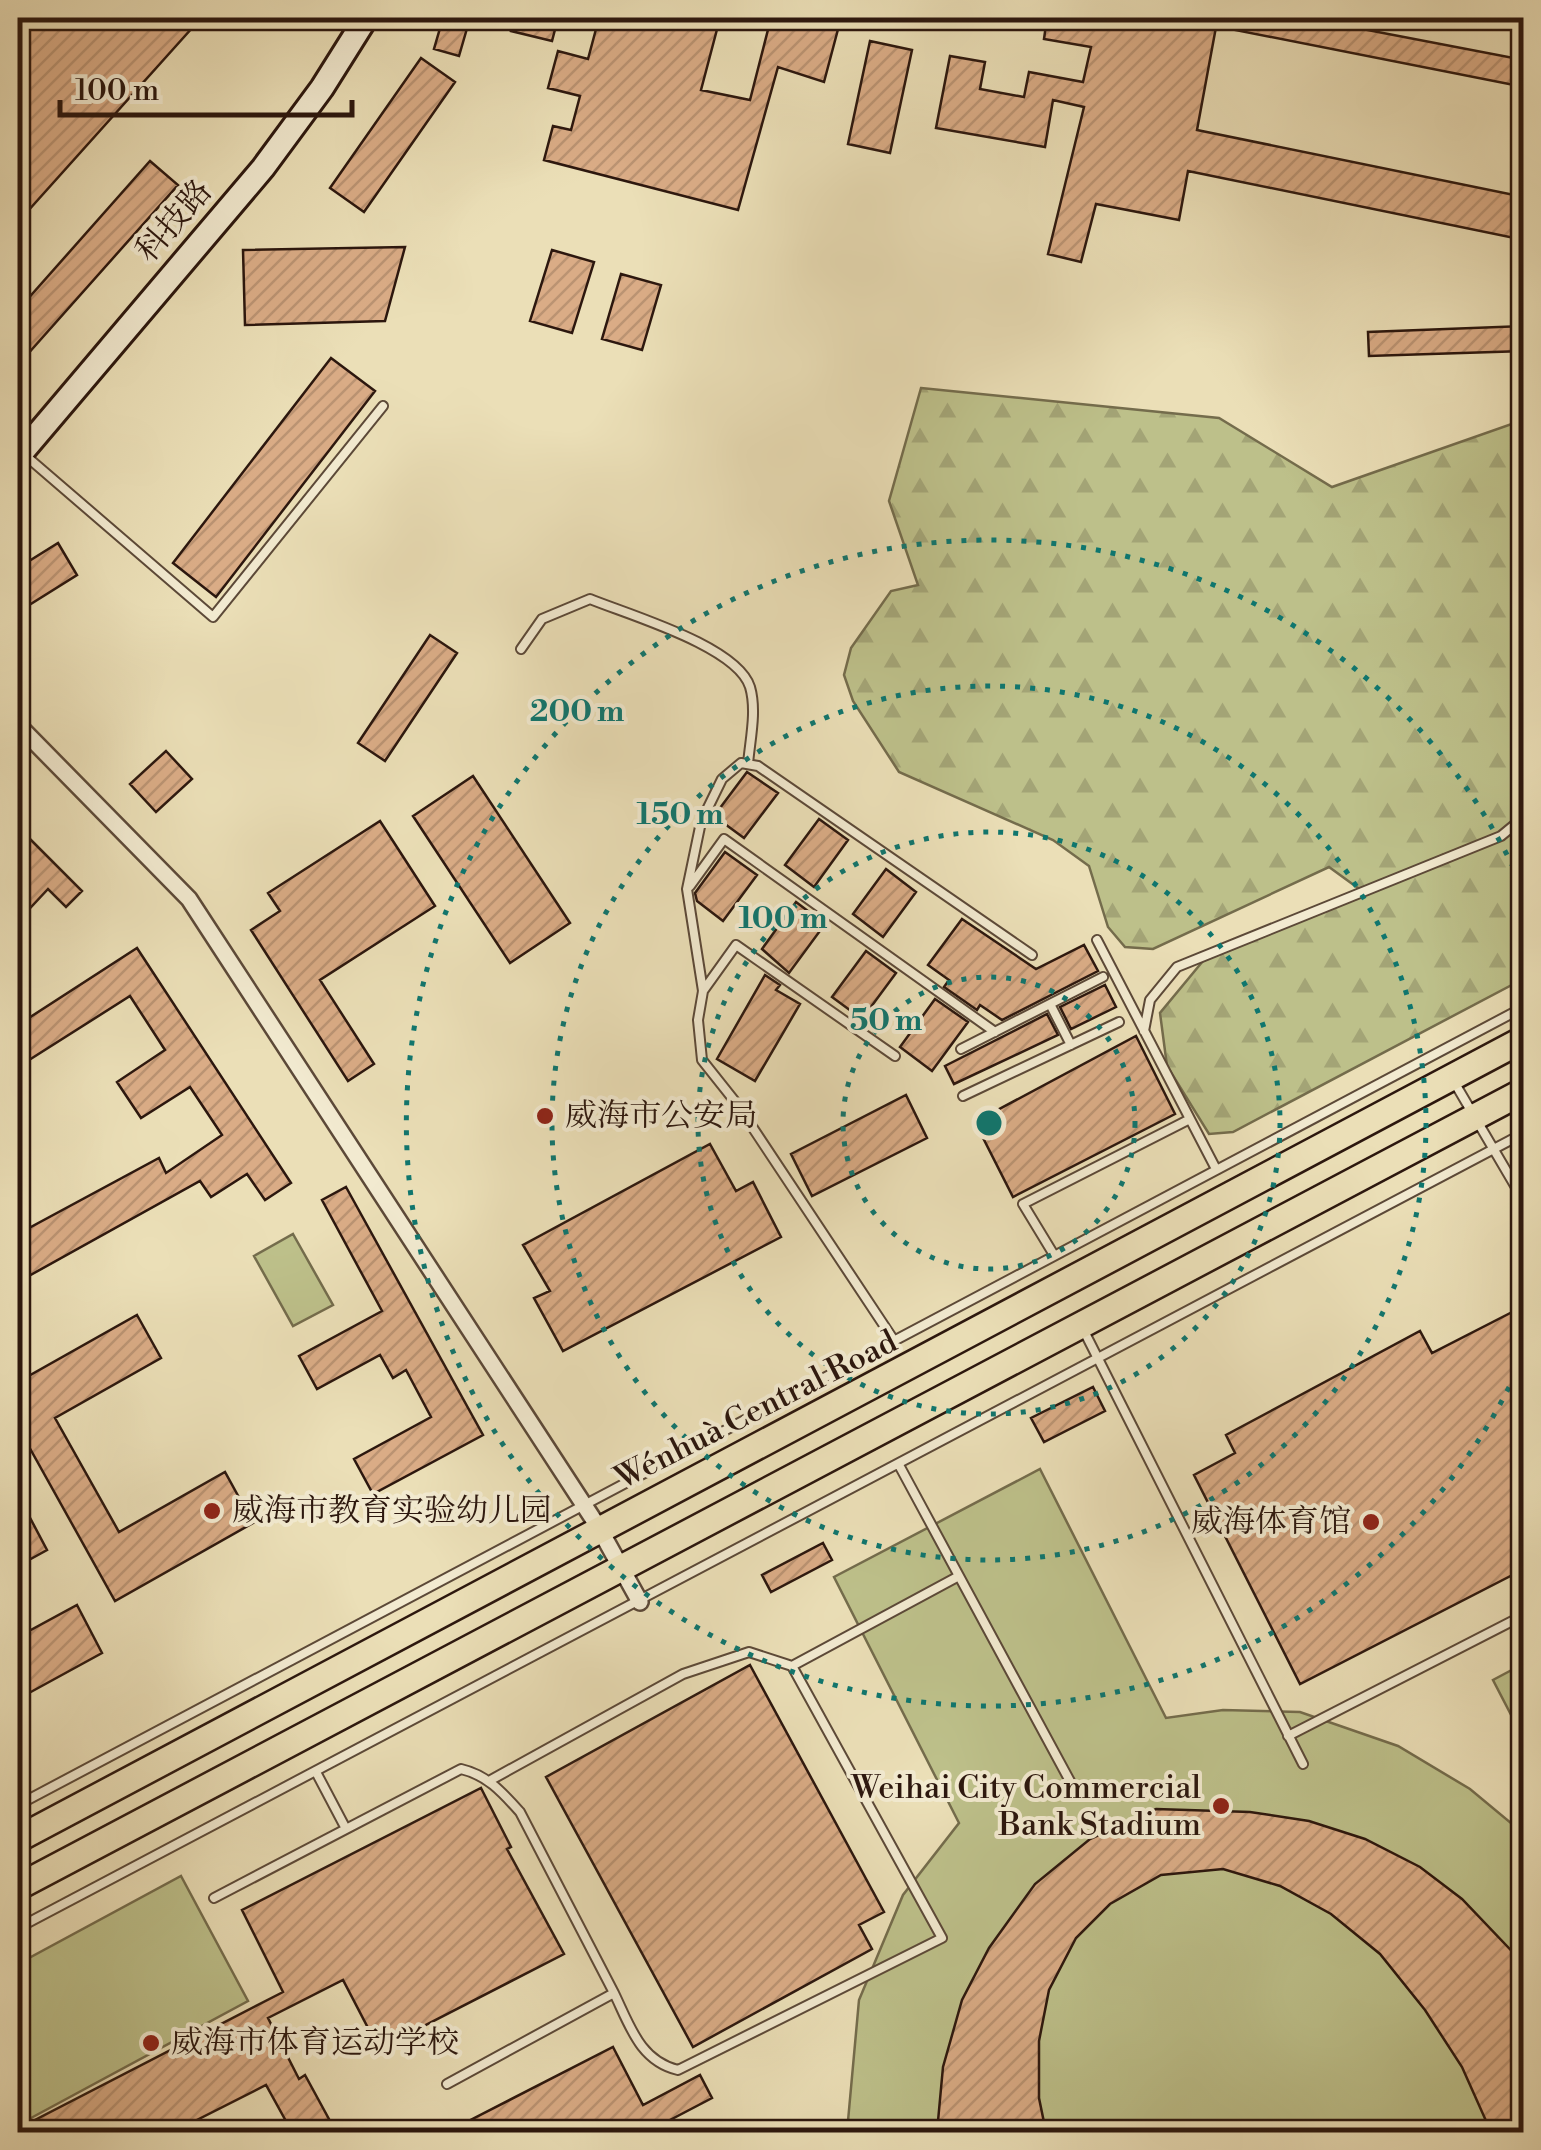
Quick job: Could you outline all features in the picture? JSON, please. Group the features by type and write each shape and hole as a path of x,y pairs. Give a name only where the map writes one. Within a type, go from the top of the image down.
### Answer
{"main road":[{"name":"科技路","path":"20,455 262,168 322,88 366,18"},
{"name":"Wénhuà Central Road","path":"18,1839 1524,1039"},
{"path":"18,1887 1524,1091"}],"street":[{"path":"18,725 189,898 583,1503 640,1602"}],"lane":[{"path":"20,455 213,617 383,406"},
{"path":"521,649 542,619 590,599 703,646 734,664 749,684 753,709 748,764"},
{"path":"893,1339 736,1104 702,1060 698,1020 702,991 687,889 700,822 722,780 741,763 758,766 1032,955"},
{"path":"1144,1031 1150,1000 1177,968 1501,836 1524,817"},
{"path":"687,889 724,839 994,1032"},
{"path":"1097,940 1216,1169"},
{"path":"702,991 736,945 895,1056"},
{"path":"961,1049 1103,978"},
{"path":"1050,1004 1070,1045"},
{"path":"18,1805 1524,1007"},
{"path":"962,1096 1119,1022"},
{"path":"1452,1076 1471,1117 1524,1200"},
{"path":"1054,1255 1023,1204 1190,1119"},
{"path":"18,1928 1524,1134"},
{"path":"1080,1323 1302,1764"},
{"path":"899,1465 1078,1796"},
{"path":"792,1666 959,1576"},
{"path":"1288,1736 1524,1615"},
{"path":"214,1898 460,1769 489,1781 520,1812 640,2045 656,2065 678,2070 942,1938 792,1666 749,1652 683,1674 489,1781"},
{"path":"316,1772 345,1827"},
{"path":"447,2084 614,1993"}],"green space":[{"path":"921,388 1219,418 1332,487 1523,420 1523,979 1233,1132 1209,1134 1167,1066 1160,1013 1203,961 1362,891 1329,867 1153,949 1125,947 1108,927 1089,866 1053,840 899,772 853,701 844,675 851,648 891,591 918,585 889,501"},
{"path":"293,1234 333,1305 293,1326 254,1256"},
{"name":"Weihai City Commercial Bank Stadium","path":"1040,1469 1166,1718 1223,1710 1300,1712 1398,1746 1470,1789 1523,1833 1523,2132 847,2132 859,2000 903,1895 959,1823 834,1577"},
{"path":"1523,1664 1523,1738 1493,1680"},
{"path":"181,1876 248,2001 18,2125 18,1964"}],"building":[{"path":"18,18 201,18 18,222"},
{"path":"443,18 470,18 459,56 434,49"},
{"path":"515,18 558,18 552,41 511,31"},
{"path":"599,18 720,18 701,90 750,100 771,18 841,18 824,82 778,67 738,210 544,160 553,126 571,130 580,96 548,88 558,51 588,59"},
{"path":"1047,18 1165,18 1216,27 1197,130 1524,197 1524,240 1188,171 1179,220 1096,204 1081,262 1048,254 1084,107 1053,100 1045,147 936,128 950,56 985,62 980,89 1024,97 1029,72 1083,82 1091,47 1044,39"},
{"path":"1210,18 1305,18 1524,60 1524,87 1210,25"},
{"path":"870,41 912,50 890,153 848,144"},
{"path":"421,58 455,82 364,212 330,188"},
{"path":"150,161 178,185 18,365 18,310"},
{"path":"405,247 385,321 245,325 243,250"},
{"path":"552,250 594,262 572,333 530,321"},
{"path":"621,274 661,285 642,350 602,339"},
{"path":"1524,326 1524,351 1369,356 1368,332"},
{"path":"331,358 375,391 216,597 173,563"},
{"path":"58,543 77,575 18,612 18,568"},
{"path":"430,635 457,653 385,761 358,743"},
{"path":"166,751 192,779 156,812 130,784"},
{"path":"747,772 778,793 744,838 714,816"},
{"path":"473,776 570,923 510,963 413,816"},
{"path":"819,819 848,840 814,887 785,865"},
{"path":"380,821 435,906 320,980 374,1064 348,1081 251,930 280,911 268,893"},
{"path":"18,827 82,891 66,907 48,889 18,921"},
{"path":"725,852 757,875 723,921 697,901 695,893"},
{"path":"886,869 916,892 883,937 853,914"},
{"path":"796,902 825,924 789,973 762,949"},
{"path":"962,919 1036,969 1084,945 1098,971 1002,1020 980,1005 977,1010 944,987 949,980 928,965"},
{"path":"137,948 291,1183 265,1200 247,1174 211,1197 200,1181 18,1282 18,1234 159,1158 166,1173 222,1135 190,1087 141,1118 117,1082 165,1050 130,996 18,1067 18,1025"},
{"path":"866,951 896,973 862,1019 832,997"},
{"path":"765,975 780,985 776,990 800,1004 755,1081 717,1059"},
{"path":"1105,985 1116,1007 1071,1029 1060,1007"},
{"path":"935,999 968,1022 932,1071 900,1047"},
{"path":"1047,1014 1058,1035 954,1084 945,1066"},
{"path":"1136,1036 1175,1114 1013,1197 975,1122"},
{"path":"906,1095 927,1138 812,1196 791,1154"},
{"path":"710,1144 736,1191 753,1182 781,1237 563,1351 534,1298 550,1291 523,1245"},
{"path":"346,1187 483,1435 373,1494 354,1459 431,1417 406,1370 393,1378 380,1355 317,1389 299,1356 382,1311 322,1200"},
{"name":"威海体育馆","path":"1524,1306 1524,1569 1300,1684 1194,1475 1235,1453 1226,1435 1420,1331 1432,1353"},
{"path":"137,1315 161,1358 55,1418 119,1532 225,1472 253,1523 115,1601 18,1427 18,1382"},
{"path":"1093,1387 1105,1411 1044,1442 1031,1418"},
{"path":"18,1495 47,1550 18,1566"},
{"path":"823,1543 832,1560 771,1592 762,1575"},
{"path":"77,1605 102,1653 18,1699 18,1637"},
{"path":"750,1665 884,1912 859,1925 872,1949 693,2047 546,1777"},
{"path":"481,1788 511,1847 507,1849 564,1954 379,2049 343,1980 268,2018 299,2079 305,2075 336,2132 292,2132 266,2085 173,2132 42,2132 35,2120 283,1992 242,1910"},
{"path":"1156,1809 1250,1812 1309,1821 1365,1839 1420,1867 1462,1899 1524,1964 1524,2132 1491,2132 1462,2067 1425,2010 1380,1954 1331,1914 1280,1886 1223,1869 1161,1875 1110,1904 1076,1938 1049,1990 1039,2041 1039,2098 1046,2132 937,2132 943,2067 962,2000 989,1948 1035,1884 1090,1839"},
{"path":"613,2047 643,2105 700,2075 712,2098 647,2132 447,2132"}],"place":[{"name":"威海市公安局","path":"545,1116"},
{"name":"威海市教育实验幼儿园","path":"212,1511"},
{"name":"威海体育馆","path":"1371,1522"},
{"name":"Weihai City Commercial Bank Stadium","path":"1221,1806"},
{"name":"威海市体育运动学校","path":"151,2043"}]}
